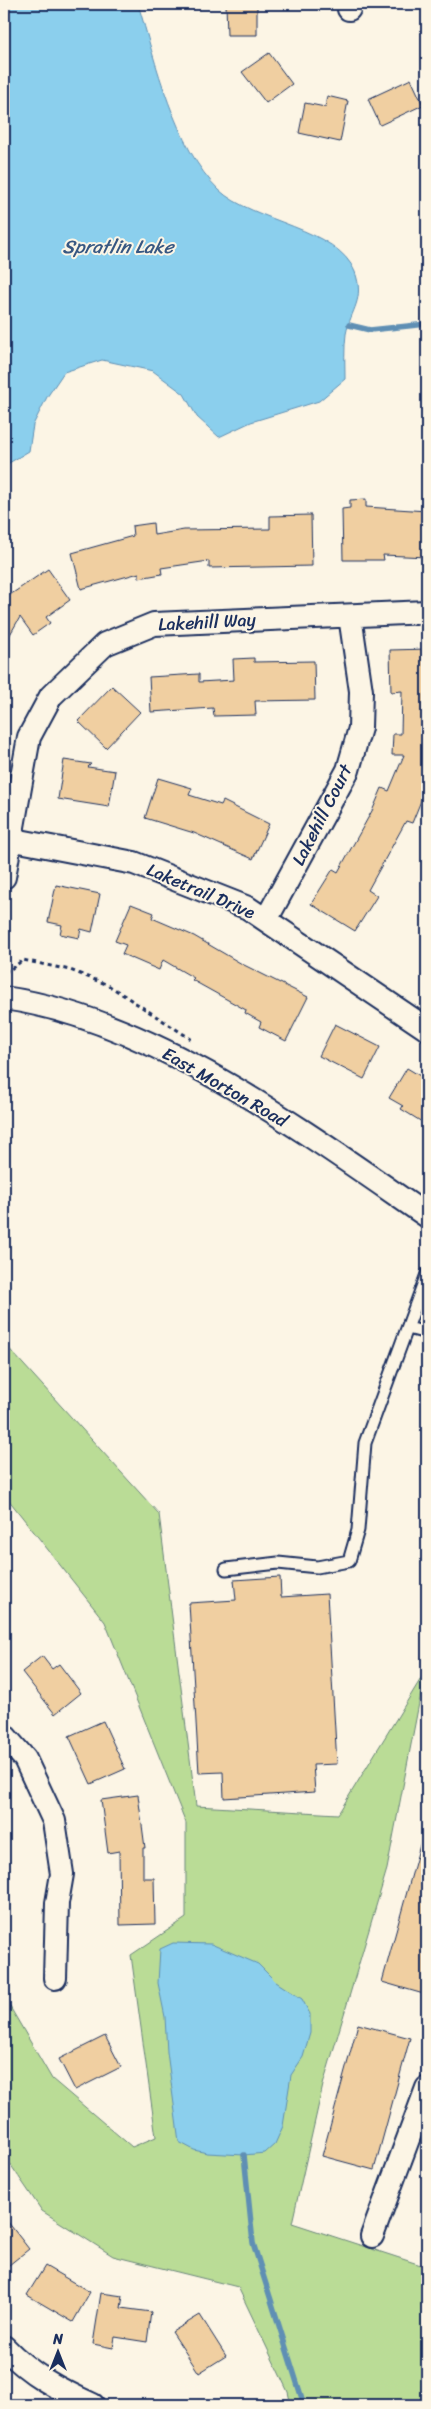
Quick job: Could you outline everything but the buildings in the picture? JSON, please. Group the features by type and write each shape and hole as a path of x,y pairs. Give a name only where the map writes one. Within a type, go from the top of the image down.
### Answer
{"street":[{"name":"Lakehill Way","path":"4,877 6,839 29,737 51,696 105,644 154,624 427,612"},
{"name":"Lakehill Court","path":"266,920 348,770 360,728 361,691 350,616"},
{"name":"Laketrail Drive","path":"6,839 134,863 248,908 427,1029"},
{"name":"East Morton Road","path":"4,998 60,1010 101,1022 140,1039 241,1092 427,1216"},
{"path":"4,1736 25,1759 54,1820 62,1874 56,1903 55,1978"},
{"path":"372,2236 427,2088"},
{"path":"4,2347 24,2367 57,2389 93,2405"}],"lane":[{"path":"226,1569 278,1562 317,1567 349,1561 358,1530 366,1443 427,1274"},
{"path":"408,1328 427,1333"}],"green space":[{"path":"4,1343 159,1514 196,1806 338,1814 425,1672 387,1869 323,2085 292,2223 427,2267 427,2405 291,2405 288,2392 238,2287 113,2256 42,2211 4,2155 4,1915 8,1916 6,2000 52,2079 132,2147 156,2137 131,1955 186,1918 186,1823 105,1622 4,1494"}],"water":[{"name":"Spratlin Lake","path":"4,4 138,4 168,102 190,151 204,172 219,190 234,201 313,235 331,245 346,257 355,272 359,290 346,334 345,379 319,401 251,422 219,437 197,417 184,394 153,371 102,360 64,372 47,397 33,425 29,451 4,466"},
{"path":"173,1943 211,1944 258,1964 276,1982 302,1999 310,2014 310,2033 303,2057 291,2075 283,2126 275,2144 265,2153 244,2155 207,2153 194,2150 179,2142 167,2052 165,2017 158,1983 160,1949"}],"waterway":[{"path":"349,325 370,330 427,324"},
{"path":"244,2155 253,2243 304,2405"}]}
